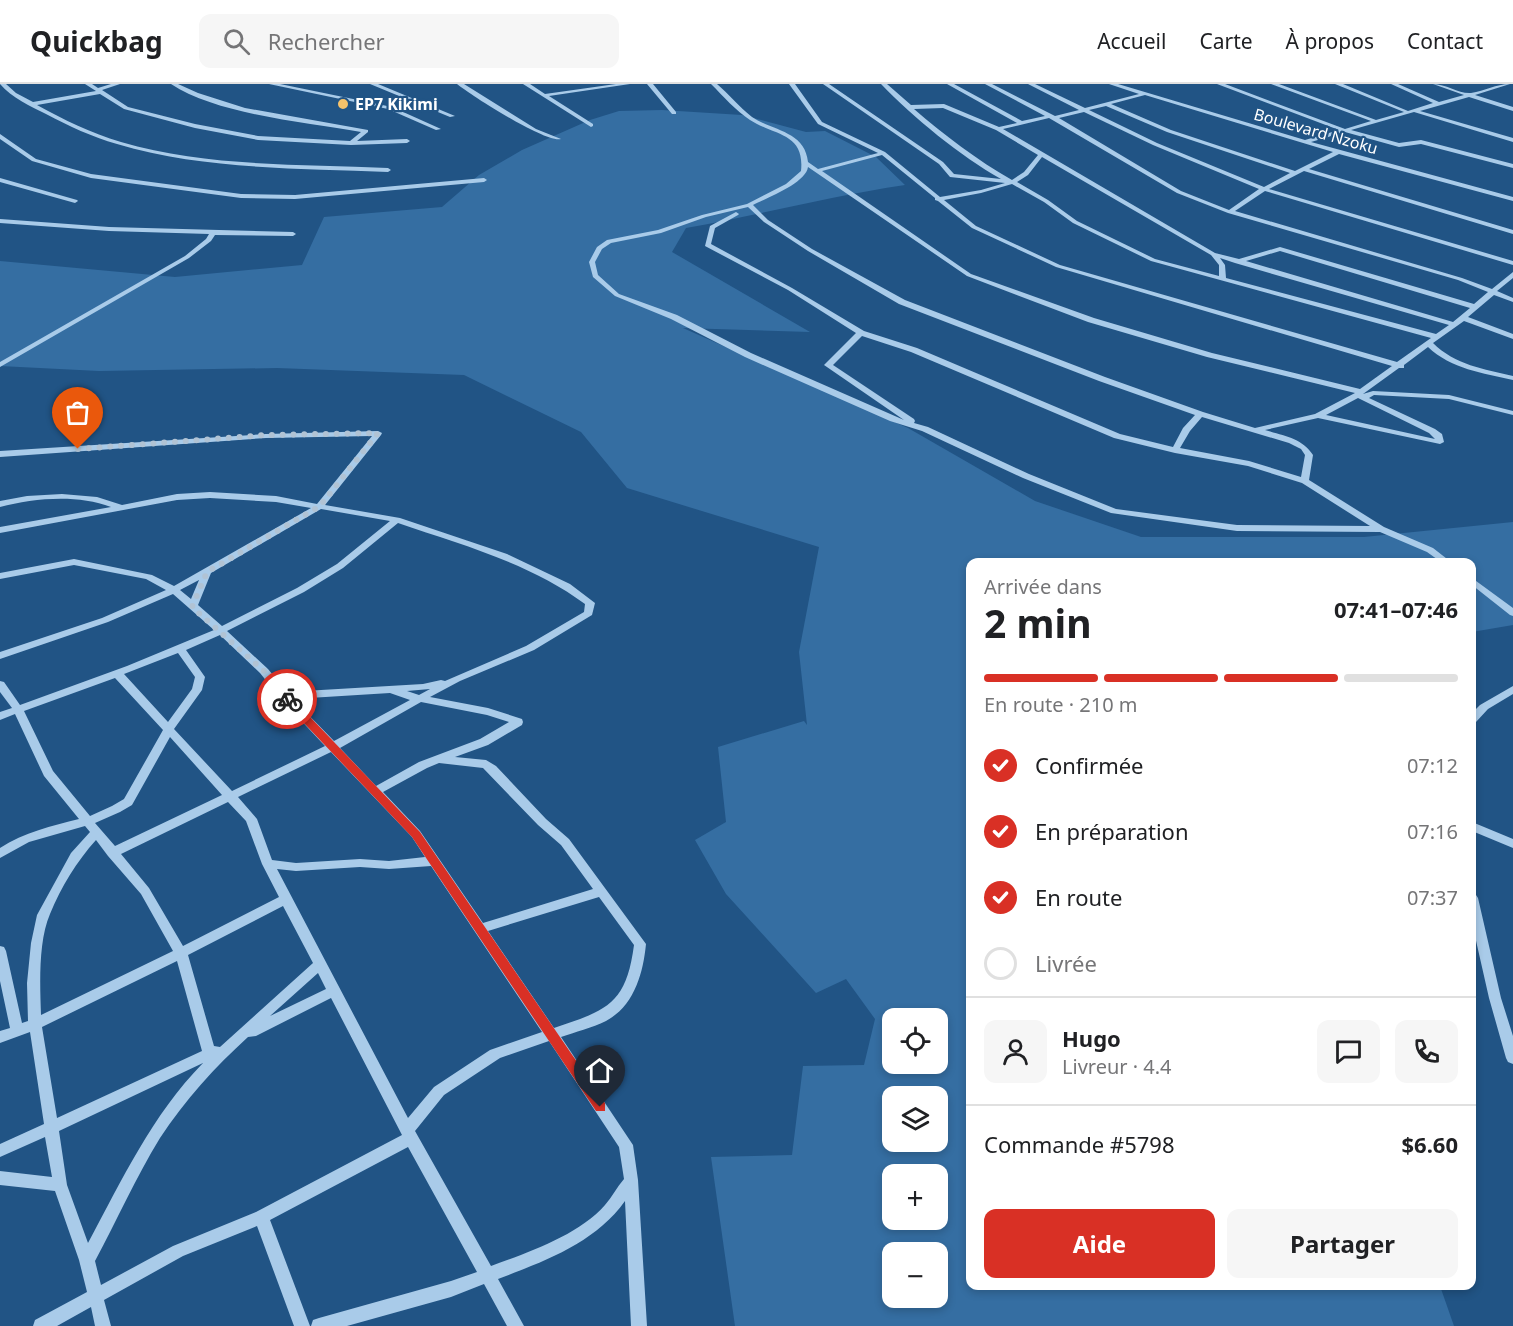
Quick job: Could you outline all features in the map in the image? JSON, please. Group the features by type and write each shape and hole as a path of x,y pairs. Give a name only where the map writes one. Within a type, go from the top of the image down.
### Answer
{"street":[{"path":"3,84 33,104 95,137 193,159 388,170"},
{"path":"88,84 126,108 195,126 258,138 351,143 407,141"},
{"path":"33,104 99,91 117,84"},
{"path":"174,84 191,93 252,112 366,130 351,143"},
{"path":"272,84 390,108 438,129"},
{"path":"373,84 452,116"},
{"path":"460,84 534,130 558,139"},
{"path":"526,84 547,95 591,125"},
{"path":"583,84 592,87"},
{"path":"547,95 627,84"},
{"path":"650,84 674,113"},
{"path":"714,84 751,118 800,142 807,163 969,275 1091,321 1361,395 1431,431 1439,436 1440,442 1318,416"},
{"path":"792,84 820,123 883,153 974,227 1058,266 1401,366"},
{"path":"826,84 941,163 953,176 1010,182"},
{"path":"884,84 951,141 1010,182 1046,201 1075,222 1153,260 1437,337"},
{"path":"950,84 1023,124"},
{"path":"988,84 1052,117 1179,192 1230,212 1460,279 1513,300"},
{"path":"1030,84 1155,144 1264,189 1513,263"},
{"name":"Boulevard Nzoku","path":"1112,84 1338,152 1513,199"},
{"path":"1126,88 1142,84"},
{"path":"1220,84 1344,130 1399,145 1421,141 1513,166"},
{"path":"1274,84 1374,120"},
{"path":"1338,84 1409,111 1513,140"},
{"path":"1394,84 1437,103"},
{"path":"1436,84 1513,109"},
{"path":"1304,142 1374,120 1507,84"},
{"path":"998,129 1108,105 1144,94"},
{"path":"1108,105 1169,131 1295,173"},
{"path":"910,107 944,106 998,129 1213,254 1454,324"},
{"path":"0,136 34,160 91,176 241,196 295,197 484,180"},
{"path":"1230,212 1264,189 1338,152"},
{"path":"820,170 883,153"},
{"path":"937,199 992,189 1010,182 1029,170 1042,154"},
{"path":"807,163 799,178 714,224 707,245 790,289 861,333 914,350 1117,436 1249,464 1305,481 1381,529 1430,550 1441,558"},
{"path":"1303,169 1513,232"},
{"path":"0,180 75,201"},
{"path":"750,206 766,221 810,250 902,302 1200,414 1304,447 1309,455 1305,481"},
{"path":"750,206 696,219 659,232 609,241 599,248 592,262 595,276 617,295 674,318 722,344 893,419 925,429 1026,476 1114,511 1237,528 1381,529"},
{"path":"0,220 51,226 293,234"},
{"path":"0,365 187,257 209,240 213,232"},
{"path":"1237,262 1280,249 1475,307"},
{"path":"1213,254 1222,265 1223,278"},
{"path":"1256,430 1318,416 1361,395 1463,318 1513,274"},
{"path":"1463,318 1513,337"},
{"path":"861,333 829,363 829,366 851,378 925,429"},
{"path":"1429,343 1450,362 1513,378"},
{"path":"1361,395 1373,393 1449,397 1513,413"},
{"path":"1175,450 1186,430 1200,414"},
{"path":"0,453 266,435 378,433 320,506 174,590 85,629 0,656"},
{"path":"0,530 177,497 210,495 276,499 398,520 504,556 567,586 590,603 589,613 530,648 456,680 334,746 112,853"},
{"path":"0,504 27,498 101,499 123,508"},
{"path":"0,716 179,648 262,610 340,566 398,520"},
{"path":"0,576 74,562 149,577 174,590 264,671 284,696 416,834 626,1145 631,1180 639,1326"},
{"path":"192,607 207,572"},
{"path":"1476,584 1513,613"},
{"path":"0,854 22,840 86,821 128,802 168,730 196,690 200,677 179,648"},
{"path":"117,673 251,819 268,864 334,991 409,1134 516,1326"},
{"path":"284,696 423,687 456,680"},
{"path":"0,684 18,709 48,773 95,834 145,891 181,953 211,1059"},
{"path":"376,791 438,759 484,742 518,722 458,705 418,700 390,689"},
{"path":"1476,715 1484,707 1513,689"},
{"path":"42,1326 178,1251 261,1217 409,1134 439,1091 462,1073 495,1054 549,1033 600,1018 615,1009 634,982 640,944 565,842 542,822 486,764 438,759"},
{"path":"1476,828 1513,844"},
{"path":"95,834 75,856 43,915 37,943 33,984 35,1024 60,1185 87,1260 103,1326"},
{"path":"268,864 296,867 360,863 389,865 433,861"},
{"path":"479,929 602,891"},
{"path":"0,1038 35,1024 286,899"},
{"path":"1476,915 1495,998 1513,1058"},
{"path":"0,951 17,1032"},
{"path":"0,1151 52,1126 211,1059 239,1038 321,963"},
{"path":"239,1038 334,991"},
{"path":"87,1260 139,1159 169,1113 211,1059"},
{"path":"0,1178 60,1185"},
{"path":"319,1326 451,1289 551,1251 591,1226 609,1210 631,1180"},
{"path":"261,1217 302,1326"}],"shaded area":[{"path":"662,110 742,115 806,132 825,131 876,157 905,185 686,228 672,252 810,332 683,328 908,428 1035,501 1141,537 1364,537 1513,522 1513,625 1476,631 1476,558 966,558 966,1290 1441,1290 1454,1326 735,1326 711,1157 792,1155 803,1066 864,1065 875,1019 846,979 816,993 726,894 695,840 726,822 718,747 804,721 807,725 799,652 819,547 627,488 581,432 464,375 277,368 99,371 0,366 0,261 175,277 302,265 324,217 442,207 479,175 522,150 590,120 619,111"}],"way so far":[{"path":"78,449 266,435 378,433 320,506 207,572 192,607 264,671 287,699"}],"place":[{"name":"EP7 Kikimi","path":"343,104"}],"route":[{"path":"287,699 416,834 600,1107"}]}
